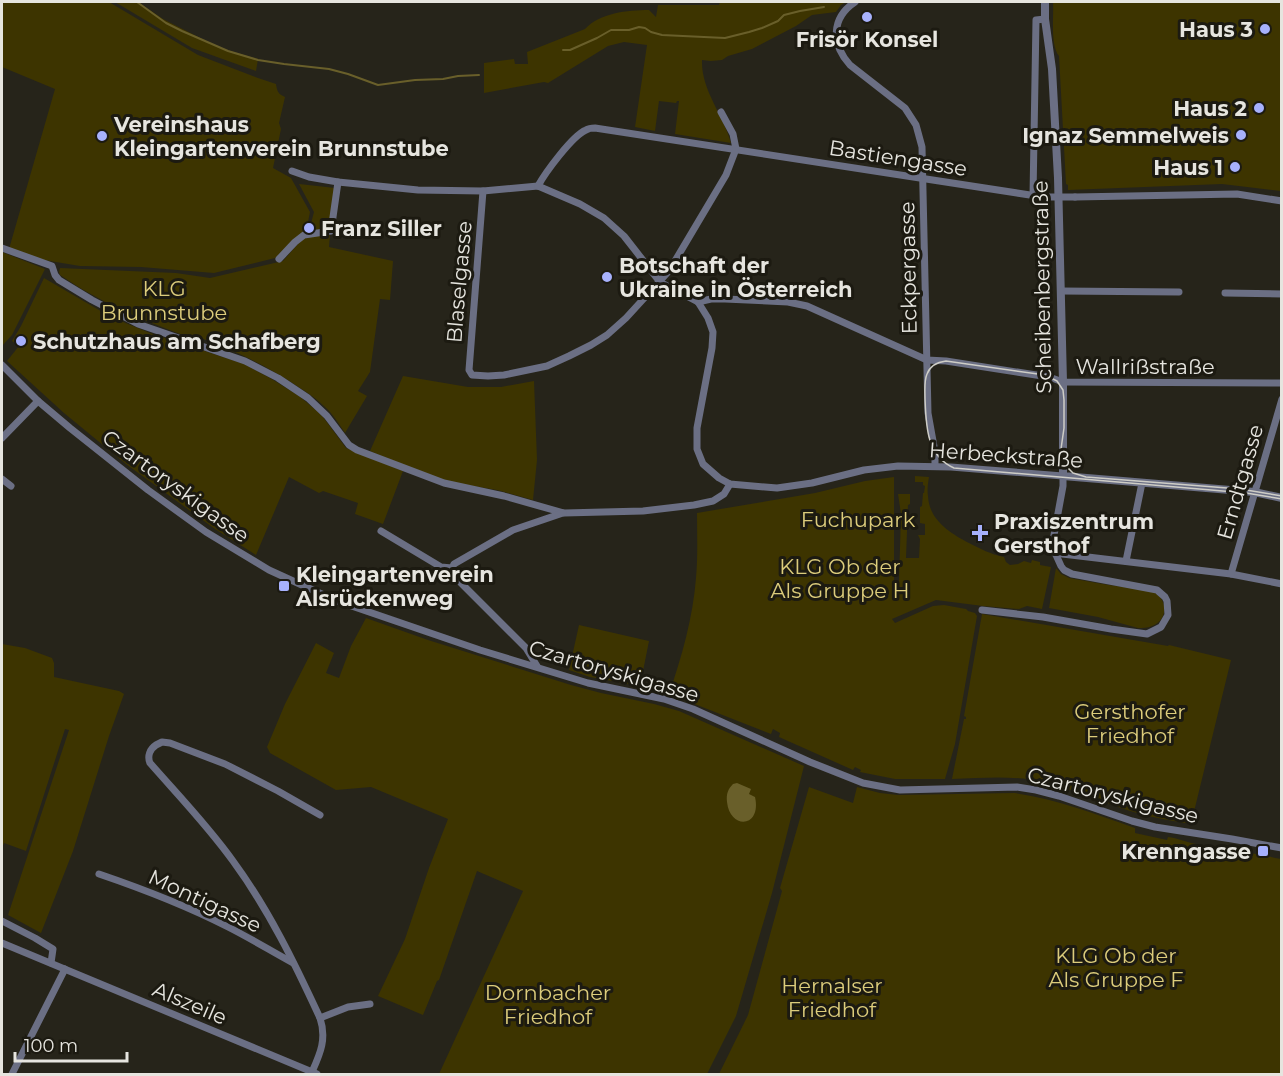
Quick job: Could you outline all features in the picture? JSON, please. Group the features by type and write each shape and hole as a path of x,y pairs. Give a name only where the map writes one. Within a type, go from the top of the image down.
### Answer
{"street":[{"name":"Eckpergasse","path":"855,2 847,7 840,17 836,30 837,45 841,54 850,65 905,108 920,137 923,178 927,413 935,453 935,466"},
{"name":"Scheibenbergstraße","path":"1045,2 1052,69 1058,178 1063,382 1063,486 1052,546 1054,553"},
{"name":"Scheibenbergstraße","path":"1033,196 1036,20 1045,19"},
{"path":"660,282 669,271 726,175 736,149 733,134 721,112"},
{"name":"Bastiengasse","path":"538,186 545,174 578,136 591,128 1033,196 1237,194 1281,201"},
{"path":"292,171 309,177 338,182 418,190 483,191 538,186 580,204 604,218 624,236 660,282 698,302 708,318 713,332 712,348 697,428 697,449 703,464 719,478 730,483 724,494 713,501 694,505 643,511 564,513 513,530 454,564 452,568 453,575 526,648 537,666"},
{"path":"279,259 304,236 331,231 338,182"},
{"name":"Blaselgasse","path":"483,191 469,362 472,375 488,376 525,371 547,366 569,356 607,335 660,282"},
{"path":"2,248 51,266 60,280 138,324 245,360 278,378 306,396 327,416 349,445 357,450 444,483 504,496 564,513"},
{"path":"1061,291 1179,292"},
{"path":"1225,293 1281,294"},
{"name":"Wallrißstraße","path":"698,302 711,299 737,299 788,302 807,306 927,360 1026,373 1063,382 1281,383"},
{"name":"Czartoryskigasse","path":"2,365 38,401 70,428 206,532 269,570 305,588 370,613 496,655 588,682 664,699 693,709 863,783 900,790 1017,787 1059,796 1155,827 1281,848"},
{"name":"Erndtgasse","path":"1231,574 1281,399"},
{"path":"2,438 38,401"},
{"name":"Herbeckstraße","path":"730,483 777,488 812,483 864,470 935,466 1254,492 1281,498"},
{"path":"2,478 11,486"},
{"path":"1126,561 1142,483"},
{"path":"381,531 441,567 452,568"},
{"path":"1054,553 1231,574 1281,584"},
{"path":"982,610 1043,617 1147,634 1161,627 1166,621 1167,601 1157,590 1068,572 1061,566 1054,553"},
{"path":"312,1074 322,1049 323,1027 279,932 233,860 150,763 148,759 150,752 156,744 166,742 203,755 248,775 320,815"},
{"name":"Montigasse","path":"99,874 140,888 208,917 294,963"},
{"path":"2,921 53,949 51,963"},
{"name":"Alszeile","path":"2,943 312,1074"},
{"path":"12,1074 65,969"},
{"path":"320,1018 348,1008 370,1004"}],"green space":[{"name":"KLG Brunnstube","path":"2,2 109,2 198,55 276,84 278,92 285,97 273,168 291,178 310,212 306,232 275,258 214,273 141,267 80,266 32,258 9,249 55,89 2,67"},
{"path":"115,2 138,2 163,19 220,48 258,59 256,71 192,48"},
{"path":"720,2 846,2 836,12 812,15 752,49 722,60 702,60 705,82 731,143 675,134 679,101 676,103 659,101 655,131 635,127 647,45 624,42 608,46 548,83 484,93 484,63 514,59 515,64 528,64 527,52 585,29 598,19 614,14 649,10 656,17 658,5 719,5"},
{"path":"1053,2 1281,2 1281,191 1222,184 1068,190 1059,56 1053,38"},
{"path":"299,184 335,188 330,228 309,231 314,212"},
{"path":"330,234 329,247 393,261 390,300 380,299 370,372 358,391 367,396 345,433 331,413 317,400 266,367 216,344 189,334 188,337 122,310 75,285 59,272 60,268 176,273 210,278 283,261 304,237"},
{"path":"2,252 45,269 12,335 2,346"},
{"path":"44,278 111,317 150,333 244,364 299,396 323,417 346,448 403,471 383,524 355,514 358,503 323,491 319,493 289,477 256,555 215,529 126,464 64,413 7,361 19,346 12,341"},
{"path":"403,376 468,387 501,387 534,381 537,460 533,500 427,475 370,451"},
{"path":"915,476 929,477 928,494 932,512 942,525 955,535 986,551 1004,557 1010,565 1024,561 1031,563 1032,560 1040,562 1040,565 1051,567 1042,609 1027,606 1019,609 983,606 936,600 892,619 895,623 933,606 944,605 966,609 977,616 955,744 945,779 895,779 860,772 861,770 855,767 853,770 779,737 780,733 773,729 771,734 669,694 690,622 695,593 697,513 894,477 894,583 899,581 901,514 898,494 910,494 906,558 919,558 920,539 918,535 925,535 925,524 920,523 920,507 925,486 923,482 915,482"},
{"path":"1056,568 1069,578 1152,591 1164,604 1164,614 1158,623 1138,628 1098,617 1049,608"},
{"name":"Gersthofer Friedhof","path":"982,614 1169,645 1231,660 1191,824 1137,813 1045,782 1010,778 952,779 964,719 966,719 964,716"},
{"name":"Dornbacher Friedhof","path":"366,618 571,685 679,711 804,766 772,893 736,1016 707,1074 439,1074 523,891 477,871 439,980 423,1015 378,996 405,939 448,819 371,787 336,790 270,753 267,747 285,704 316,643 334,653 326,673 339,678 351,646"},
{"path":"579,625 649,641 640,686 590,677 569,670"},
{"path":"2,644 25,648 52,658 54,677 124,694 73,851 41,933 8,915 69,730 65,729 26,851 4,843 2,848"},
{"path":"809,787 853,803 857,787 898,795 1015,793 1091,812 1135,828 1135,833 1167,840 1168,837 1281,859 1281,1074 719,1074 748,1015 782,891 780,888"}],"shaded area":[{"path":"737,783 751,789 749,794 755,797 754,815 745,822 734,817 729,811 727,802 729,790 733,784"}],"waterway":[{"path":"137,2 166,23 182,31 228,51 258,60 329,69 378,85 479,75"},
{"path":"563,50 570,50 611,30 629,30 639,27 662,35 725,38 762,28 778,21 784,15 824,7"}],"tram line":[{"path":"1282,496 1240,489 1086,477 1073,473 1063,463 1061,449 1064,400 1063,390 1057,381 1045,375 946,361 937,363 928,371 925,408 929,438 938,456 954,468 1246,493 1282,499"}],"place":[{"name":"Frisör Konsel","path":"867,17"},
{"name":"Haus 3","path":"1265,29"},
{"name":"Haus 2","path":"1259,108"},
{"name":"Ignaz Semmelweis","path":"1241,135"},
{"name":"Vereinshaus Kleingartenverein Brunnstube","path":"102,136"},
{"name":"Haus 1","path":"1235,167"},
{"name":"Franz Siller","path":"309,228"},
{"name":"Botschaft der Ukraine in Österreich","path":"607,277"},
{"name":"Schutzhaus am Schafberg","path":"21,341"},
{"name":"Praxiszentrum Gersthof","path":"980,533"},
{"name":"Kleingartenverein Alsrückenweg","path":"284,586"},
{"name":"Krenngasse","path":"1263,851"}],"park label":[{"name":"Fuchupark","path":"858,519"},
{"name":"KLG Ob der Als Gruppe H","path":"840,578"},
{"name":"KLG Ob der Als Gruppe F","path":"1116,967"},
{"name":"Hernalser Friedhof","path":"832,997"}]}
